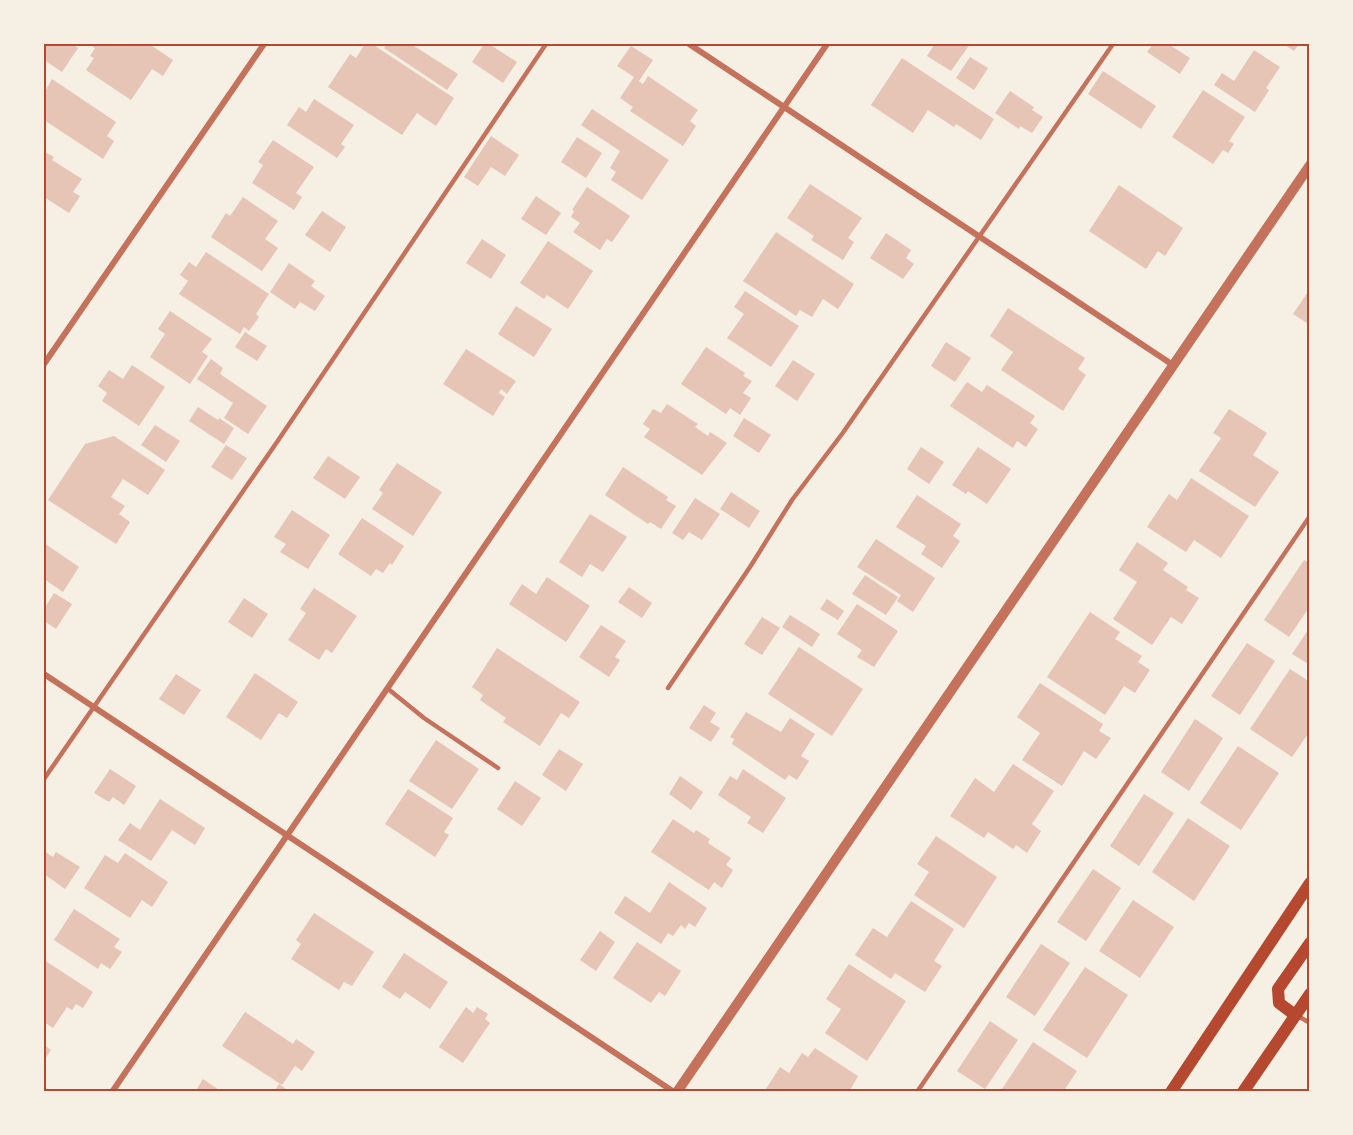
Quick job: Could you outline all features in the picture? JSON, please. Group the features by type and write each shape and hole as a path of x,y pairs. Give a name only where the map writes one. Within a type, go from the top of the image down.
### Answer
{"main road":[{"path":"1171,1092 1310,883"},
{"path":"1296,1015 1279,1003 1278,989 1310,943"},
{"path":"1243,1092 1310,994"}],"street":[{"path":"44,364 264,44"},
{"path":"689,44 1173,365"},
{"path":"112,1092 827,44"},
{"path":"44,674 676,1092 1310,165"}],"lane":[{"path":"44,780 277,442 546,44"},
{"path":"668,688 750,567 792,500 842,434 1113,44"},
{"path":"917,1092 1310,516"},
{"path":"387,688 424,718 498,768"},
{"path":"1296,1015 1310,1023"}],"building":[{"path":"48,44 72,44 78,48 62,72 44,60 44,50"},
{"path":"93,44 149,44 173,60 163,76 152,69 131,100 86,70 94,58 90,56 95,48"},
{"path":"365,44 372,44 454,98 436,126 417,113 402,135 328,87 350,54 356,58"},
{"path":"387,44 411,44 458,74 447,90 384,48"},
{"path":"484,44 489,44 517,62 503,83 472,62"},
{"path":"931,44 970,44 951,71 927,56 934,45"},
{"path":"1153,44 1168,44 1190,58 1180,74 1147,52"},
{"path":"1283,44 1299,44 1294,51"},
{"path":"631,46 653,60 639,81 643,84 648,76 698,110 690,121 696,126 683,146 630,111 633,107 620,98 634,77 617,66"},
{"path":"1254,50 1280,67 1266,88 1269,90 1255,112 1214,85 1222,73 1234,81"},
{"path":"970,57 988,68 974,90 956,78"},
{"path":"902,58 994,119 981,140 956,124 954,127 928,110 913,133 871,105"},
{"path":"1103,71 1156,106 1141,129 1088,94"},
{"path":"52,79 116,122 107,136 114,141 103,159 44,120 44,93"},
{"path":"1203,90 1245,117 1229,141 1234,144 1228,153 1223,150 1213,164 1172,137"},
{"path":"1010,91 1034,107 1032,110 1043,117 1032,133 1020,126 1019,129 995,113"},
{"path":"314,99 354,125 341,144 345,147 337,158 287,125 299,107 306,112"},
{"path":"592,109 669,160 642,200 611,180 616,172 610,168 620,151 581,125"},
{"path":"491,136 519,155 505,176 491,167 478,186 464,177"},
{"path":"577,137 602,153 586,178 561,162"},
{"path":"273,140 314,167 296,193 302,197 294,210 252,183 263,165 258,162"},
{"path":"45,152 54,157 52,160 82,179 73,192 80,196 69,213 44,197"},
{"path":"810,184 862,218 848,238 854,242 843,260 811,240 814,236 787,218"},
{"path":"1119,185 1183,228 1165,256 1158,251 1146,269 1089,231"},
{"path":"587,187 630,216 612,242 607,239 600,250 573,232 580,223 571,217 574,211 572,210"},
{"path":"536,196 561,213 546,235 521,219"},
{"path":"243,197 278,221 265,239 278,248 262,271 211,237 226,213 230,216"},
{"path":"322,211 346,227 330,252 305,235"},
{"path":"776,232 854,284 838,309 823,299 812,317 800,310 796,316 743,281"},
{"path":"886,233 911,250 906,258 914,264 903,279 870,258"},
{"path":"482,239 506,255 491,279 466,263"},
{"path":"548,241 593,271 568,309 547,295 544,299 520,283"},
{"path":"206,252 269,294 256,314 259,317 249,331 244,327 240,334 179,294 188,281 180,275 189,262 196,267"},
{"path":"289,263 315,281 311,286 325,296 315,311 300,302 295,309 270,292"},
{"path":"1310,289 1310,325 1293,314"},
{"path":"745,291 799,326 771,367 727,338 744,314 734,307"},
{"path":"516,306 552,329 534,357 498,334"},
{"path":"1008,308 1085,358 1078,369 1086,375 1063,411 1001,370 1013,352 990,336"},
{"path":"170,311 212,339 202,352 208,356 190,384 150,357 165,334 158,329"},
{"path":"245,332 267,346 257,361 235,347"},
{"path":"946,342 971,358 955,382 931,366"},
{"path":"706,347 745,373 743,376 752,381 743,393 751,398 740,415 730,408 726,414 681,384"},
{"path":"466,349 516,381 507,394 501,389 499,393 505,397 493,416 443,384"},
{"path":"211,359 223,368 220,374 267,406 248,434 224,418 233,403 197,379"},
{"path":"793,360 815,374 797,401 775,386"},
{"path":"132,365 165,387 139,426 102,401 107,393 98,386 109,370 123,379"},
{"path":"967,382 982,392 987,385 1035,416 1030,423 1038,429 1026,447 1017,441 1013,448 950,406"},
{"path":"667,404 698,424 695,427 708,436 710,432 727,443 702,475 644,437 650,429 643,424 653,409 661,413"},
{"path":"198,407 234,428 224,444 189,421"},
{"path":"1229,409 1267,433 1253,455 1279,472 1255,507 1199,471 1221,438 1213,433"},
{"path":"744,418 771,435 759,453 733,436"},
{"path":"155,425 180,441 166,462 141,445"},
{"path":"114,436 165,470 148,495 123,479 111,497 125,506 119,514 130,522 116,544 48,500 85,444"},
{"path":"226,445 247,458 232,480 211,467"},
{"path":"921,447 944,462 929,484 907,469"},
{"path":"978,447 1011,469 987,504 968,491 966,494 952,485"},
{"path":"328,456 360,477 345,499 313,478"},
{"path":"397,463 442,492 413,536 372,509 383,493 379,490"},
{"path":"623,467 668,497 666,500 676,506 661,529 650,522 648,524 605,495"},
{"path":"1191,478 1249,516 1221,558 1194,540 1186,552 1147,527 1169,494 1177,500"},
{"path":"731,492 760,511 749,528 720,509"},
{"path":"917,495 961,524 953,536 960,541 942,568 921,554 926,546 896,527"},
{"path":"695,498 720,514 702,540 689,532 683,540 672,533"},
{"path":"292,510 330,535 308,569 280,552 286,544 274,537"},
{"path":"590,514 627,537 603,572 590,564 582,577 559,562"},
{"path":"362,518 404,546 392,565 390,563 383,573 376,569 371,576 338,554"},
{"path":"876,539 935,578 913,612 897,601 901,595 857,567"},
{"path":"1137,542 1168,563 1163,570 1188,587 1186,590 1199,598 1182,624 1171,617 1152,645 1113,619 1137,582 1119,570"},
{"path":"44,543 79,567 63,592 44,579"},
{"path":"1304,560 1310,563 1310,606 1289,637 1264,620"},
{"path":"865,575 898,597 886,615 852,594"},
{"path":"547,577 590,606 566,642 509,604 522,584 536,594"},
{"path":"629,587 652,603 642,618 618,602"},
{"path":"314,588 357,616 332,653 326,649 319,660 288,640 306,613 300,609"},
{"path":"54,593 72,604 56,629 44,621 44,609"},
{"path":"244,598 268,614 252,638 228,622"},
{"path":"827,599 844,611 838,620 820,609"},
{"path":"857,604 898,631 874,667 857,657 862,650 837,634"},
{"path":"1090,612 1120,632 1115,639 1142,656 1138,662 1150,670 1135,693 1124,686 1105,715 1047,677"},
{"path":"790,615 820,634 812,647 782,627"},
{"path":"762,617 780,628 762,655 744,644"},
{"path":"601,625 626,641 615,657 620,660 609,677 579,657"},
{"path":"1310,627 1310,665 1292,654"},
{"path":"1247,643 1275,661 1240,715 1211,696"},
{"path":"799,647 863,689 832,736 768,694"},
{"path":"497,648 580,702 569,718 561,713 540,746 503,722 506,718 480,700 483,695 472,687"},
{"path":"1290,669 1310,682 1310,731 1292,757 1250,729"},
{"path":"255,673 298,702 287,718 279,713 261,740 226,717"},
{"path":"176,674 201,690 184,715 159,699"},
{"path":"1040,683 1103,724 1099,731 1111,738 1096,759 1084,751 1062,786 1022,760 1040,733 1017,717"},
{"path":"704,705 716,713 710,722 720,728 711,742 689,728"},
{"path":"746,712 781,732 790,718 815,734 801,756 809,761 797,780 789,775 785,780 732,744 734,739 730,737"},
{"path":"1195,719 1223,738 1189,791 1161,772"},
{"path":"436,740 479,769 452,809 409,781"},
{"path":"1238,746 1279,773 1241,830 1200,803"},
{"path":"559,749 583,764 566,791 542,775"},
{"path":"1013,764 1054,791 1032,824 1041,831 1027,853 1016,845 1013,849 988,832 984,838 950,816 975,778 994,792"},
{"path":"110,769 136,786 124,805 113,797 109,802 94,793"},
{"path":"743,769 786,798 763,833 747,823 751,817 718,795 730,776 737,780"},
{"path":"680,776 703,792 691,810 669,794"},
{"path":"515,781 541,798 522,826 497,809"},
{"path":"408,789 453,818 444,832 449,835 435,857 385,824"},
{"path":"1144,794 1174,813 1139,866 1110,846"},
{"path":"160,799 205,828 195,845 172,830 151,861 118,840 130,823 140,830"},
{"path":"1188,818 1230,846 1194,901 1152,872"},
{"path":"673,819 694,833 696,830 710,839 708,843 731,858 726,865 733,870 722,888 714,882 709,890 651,852"},
{"path":"936,836 997,877 964,928 914,895 929,872 917,864"},
{"path":"44,851 53,857 56,852 80,867 65,889 44,874"},
{"path":"125,853 168,882 152,907 142,900 130,918 84,888 105,855 118,863"},
{"path":"1093,869 1121,888 1086,941 1057,922"},
{"path":"669,882 707,908 695,927 689,923 685,929 681,925 673,936 668,933 661,944 614,913 625,896 650,913"},
{"path":"1133,900 1174,927 1140,978 1099,951"},
{"path":"911,901 954,929 934,961 942,966 925,992 895,973 891,979 855,955 873,928 887,937"},
{"path":"74,909 120,939 114,947 122,952 110,969 101,963 98,969 54,940"},
{"path":"314,913 374,952 352,986 344,982 339,990 291,959 301,944 296,940"},
{"path":"600,931 615,942 596,971 580,960"},
{"path":"637,942 681,971 665,996 659,992 651,1003 613,978"},
{"path":"1041,944 1070,963 1035,1016 1006,997"},
{"path":"404,953 448,982 430,1009 405,992 400,999 382,987"},
{"path":"44,960 93,992 83,1008 76,1004 72,1010 67,1007 53,1028 44,1022"},
{"path":"849,964 906,1001 867,1061 825,1033 841,1009 826,999"},
{"path":"1085,967 1128,995 1087,1058 1043,1030"},
{"path":"466,1007 473,1013 477,1007 488,1014 485,1019 490,1023 463,1063 439,1047"},
{"path":"245,1012 293,1044 296,1039 315,1052 302,1071 295,1066 282,1085 222,1046"},
{"path":"990,1021 1018,1040 985,1089 957,1071"},
{"path":"1033,1042 1077,1071 1063,1092 1000,1092"},
{"path":"44,1045 51,1050 44,1061"},
{"path":"815,1048 858,1076 849,1092 764,1092 780,1067 789,1073 802,1053 808,1057"},
{"path":"203,1079 222,1092 195,1092"},
{"path":"279,1084 290,1092 274,1092"}]}
